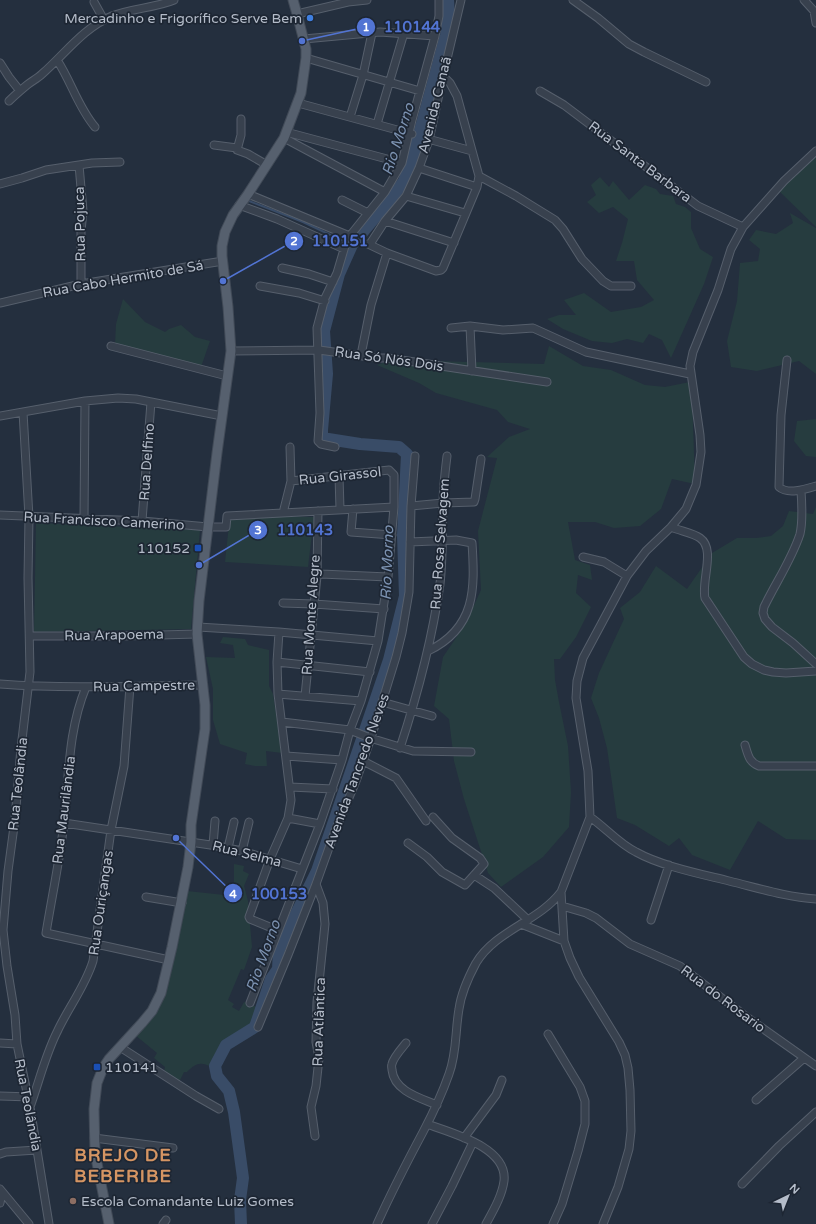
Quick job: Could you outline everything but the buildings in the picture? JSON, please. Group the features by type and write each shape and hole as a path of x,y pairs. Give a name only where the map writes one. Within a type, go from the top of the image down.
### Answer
{"main road":[{"path":"109,1224 95,1153 94,1109 97,1083 103,1068 109,1059 152,1011 161,993 182,903 191,842 191,825 205,729 205,705 197,630 206,537 231,351 222,246 224,232 232,214 248,194 285,135 301,93 306,58 304,39 293,0"}],"street":[{"path":"9,101 41,75 86,32 104,20 128,11 174,0"},
{"path":"298,14 348,2 367,0"},
{"name":"Avenida Canaã","path":"248,194 350,237 385,192 402,163 435,36 439,16 439,0"},
{"name":"Avenida Canaã","path":"387,253 369,244 385,221 406,196 419,168 428,139 461,0"},
{"path":"573,0 598,18 629,44 706,82"},
{"path":"804,0 814,11 816,23"},
{"path":"94,2 104,20"},
{"path":"304,39 372,33 404,33 435,36"},
{"path":"350,117 363,75 372,33"},
{"path":"377,124 388,82 404,33"},
{"path":"306,58 420,91"},
{"path":"57,60 64,70 86,117 95,127"},
{"path":"0,63 20,91"},
{"path":"361,355 371,306 387,253 436,271 441,270 477,187 480,176 457,96 450,83 443,76"},
{"name":"Rua Santa Barbara","path":"540,91 564,105 698,206 743,227"},
{"path":"298,103 410,134"},
{"path":"238,148 241,135 241,119"},
{"path":"285,135 402,163"},
{"path":"285,135 385,192"},
{"path":"428,139 472,151"},
{"path":"214,145 238,148 237,150 248,154 267,165"},
{"path":"377,1224 442,1095 455,1051 459,1007 476,964 486,950 502,937 540,912 555,900 561,892 590,817 588,771 576,698 576,681 583,658 627,576 646,551 671,528 686,508 696,485 700,452 700,435 690,366 693,352 718,290 732,249 743,227 784,181 816,151"},
{"path":"0,184 46,170 92,163 120,162"},
{"name":"Rua Pojuca","path":"79,165 83,211 81,231 81,284"},
{"path":"419,168 477,187"},
{"path":"480,176 555,220 563,229 582,259 603,281 611,286 631,286"},
{"path":"406,196 466,213"},
{"path":"342,200 368,213"},
{"path":"239,205 344,247 317,328 320,406 318,441 321,444 335,447"},
{"path":"385,221 454,243"},
{"name":"Rua Cabo Hermito de Sá","path":"0,303 81,284 223,261"},
{"path":"282,268 309,274 333,282"},
{"path":"260,286 299,293 325,301"},
{"path":"451,328 470,326 503,330 533,328 586,352 690,374"},
{"path":"470,326 472,371"},
{"path":"111,346 228,376"},
{"name":"Rua Só Nós Dois","path":"231,351 330,351 547,382"},
{"path":"786,360 781,415 779,487 784,490 801,491 816,486"},
{"path":"0,416 85,401 118,398 136,399 222,416"},
{"path":"84,519 85,401"},
{"name":"Rua Delfino","path":"142,521 151,402"},
{"name":"Rua Teolândia","path":"23,412 29,517 28,578 30,687 21,748 3,930 15,1016 17,1044 31,1097"},
{"path":"290,447 291,481 283,513 394,507"},
{"name":"Avenida Tancredo Neves","path":"258,1027 316,884 363,761 396,657 409,592 411,506 415,456"},
{"name":"Rua Rosa Selvagem","path":"400,748 428,651 440,583 443,540 443,503 447,456"},
{"path":"411,506 474,502 481,459"},
{"name":"Rua Girassol","path":"291,481 390,470"},
{"name":"Avenida Tancredo Neves","path":"250,1003 277,930 333,789 370,672 378,641 388,577 394,507 394,474 390,470"},
{"path":"339,476 340,509"},
{"path":"801,491 802,519 800,534 795,548 764,607 763,613 765,619 772,627 793,643 816,664"},
{"path":"353,509 351,532 392,535"},
{"name":"Rua Monte Alegre","path":"305,696 317,576 318,511"},
{"name":"Rua Francisco Camerino","path":"0,515 142,521 208,527 226,527 227,516 283,513"},
{"path":"671,528 700,537 707,547 708,557 704,590 706,598 744,658 764,670 773,672 786,673 816,671"},
{"path":"410,542 456,540 472,543 472,597 470,607 456,632 448,640 428,651"},
{"path":"583,557 604,562 627,576"},
{"path":"317,576 321,574 388,577"},
{"path":"283,603 384,609"},
{"name":"Rua Arapoema","path":"30,636 123,636 197,630 279,632 378,641"},
{"path":"277,930 250,919 249,917 270,859 288,818 291,800 278,694 277,662 279,632"},
{"path":"277,662 370,672"},
{"name":"Rua Campestre","path":"0,684 30,687 203,685"},
{"name":"Rua Ouriçangas","path":"30,1107 31,1097 56,1032 88,976 93,961 94,944 111,830 124,766 130,686"},
{"name":"Rua Maurilândia","path":"86,687 79,703 73,732 64,823 46,933 94,944"},
{"path":"278,694 361,701"},
{"path":"382,702 432,716"},
{"path":"282,722 352,731 413,751 471,752"},
{"path":"745,745 749,759 754,764 759,766 816,766"},
{"path":"286,756 342,760"},
{"path":"363,761 396,778 426,821"},
{"path":"290,787 333,789"},
{"path":"408,843 427,857 442,872 465,885 484,864 480,858 452,838 433,817"},
{"path":"590,817 604,827 626,847 652,859 788,896 816,900"},
{"path":"288,818 320,824"},
{"path":"213,845 215,821"},
{"path":"228,848 234,822"},
{"path":"242,851 249,822"},
{"name":"Rua Selma","path":"64,823 213,845 242,851 302,869"},
{"path":"651,920 670,865"},
{"path":"474,875 494,888 525,922 564,941"},
{"name":"Rua Atlântica","path":"315,1136 311,1108 316,1086 319,1058 316,1042 317,1002 325,924 323,903 316,884"},
{"path":"561,892 564,941 570,958 579,977 619,1042 625,1055 628,1068 632,1131 629,1149 618,1187 603,1224"},
{"path":"146,897 182,903"},
{"name":"Rua do Rosario","path":"562,906 586,913 596,918 630,944 680,966 744,1015 816,1066"},
{"path":"94,944 169,960"},
{"path":"548,1034 580,1087 585,1101 585,1124 562,1204 553,1224"},
{"path":"0,1043 17,1044"},
{"path":"406,1043 392,1064 396,1082 415,1096 437,1105"},
{"path":"120,1048 219,1109"},
{"path":"756,1100 804,1058"},
{"path":"464,1138 496,1094 502,1080"},
{"path":"0,1096 31,1097"},
{"name":"Rua Teolândia","path":"30,1107 48,1224"},
{"path":"742,1184 779,1146 816,1112"},
{"path":"427,1124 464,1138 489,1150 500,1164 504,1180 499,1198 486,1224"},
{"path":"94,1138 173,1148"},
{"path":"432,1224 473,1142"},
{"path":"0,1154 6,1152 37,1150"},
{"path":"0,1203 1,1191"},
{"path":"1,1191 29,1224"}],"green space":[{"path":"816,157 816,227 779,191"},
{"path":"600,177 609,187 613,181 629,200 645,185 656,189 660,194 673,196 676,204 685,207 691,212 691,228 700,249 713,257 704,284 671,358 662,340 649,334 643,343 627,339 612,343 592,341 563,329 547,319 559,315 576,315 564,300 584,293 611,312 641,307 654,300 637,280 634,261 616,261 628,219 613,207 599,213 587,202 596,195 591,185"},
{"path":"790,213 816,228 816,374 799,361 757,371 731,367 727,341 737,301 740,263 758,261 760,249 749,240 756,230 776,234 793,223"},
{"path":"123,299 145,322 165,332 181,325 195,337 210,341 201,367 115,345 116,324"},
{"path":"549,346 583,366 611,370 645,385 665,387 690,382 692,395 695,484 672,479 661,509 640,526 614,528 595,522 568,522 575,560 590,565 592,580 578,575 576,593 591,607 576,637 560,659 554,659 555,680 568,746 571,792 569,827 543,857 501,887 488,873 464,799 454,761 449,719 434,706 443,657 466,623 481,590 478,531 497,458 487,457 509,437 530,429 508,422 497,410 436,393 419,383 377,365 391,360 544,364"},
{"path":"816,419 816,457 806,456 794,441 797,421"},
{"path":"816,507 816,840 786,839 758,821 730,870 692,855 679,838 669,846 635,825 617,818 607,748 599,718 591,698 599,673 624,619 620,608 640,592 656,566 687,589 712,553 737,538 771,536 783,526 789,511 813,514"},
{"path":"230,515 314,517 308,567 225,562"},
{"path":"36,523 200,530 191,629 34,632"},
{"path":"223,637 245,639 248,645 269,650 269,686 273,694 282,753 266,751 267,766 245,764 247,753 220,744 213,720 213,689 206,657 235,658 233,645 220,643"},
{"path":"234,864 244,866 243,871 249,874 244,886 248,901 252,947 244,970 241,969 228,1000 234,1004 232,1007 239,1011 244,1002 259,1008 253,1026 225,1041 211,1067 204,1064 195,1065 187,1072 184,1072 179,1082 164,1072 165,1067 154,1058 157,1053 135,1035 159,1009 166,992 187,891 234,896"}],"waterway":[{"name":"Rio Morno","path":"241,1224 240,1200 243,1178 234,1112 229,1091 217,1076 215,1066 226,1045 255,1027 271,979 278,969 279,949 317,871 389,660 405,596 403,535 407,454 399,447 360,444 322,438 327,374 324,331 339,274 352,245 404,181 413,157 446,35 449,16 448,0"},
{"path":"249,201 303,222 352,245"}],"place":[{"name":"Mercadinho e Frigorífico Serve Bem","path":"310,18"},
{"name":"110144","path":"302,41"},
{"name":"110151","path":"223,281"},
{"name":"110152","path":"198,548"},
{"name":"110143","path":"199,565"},
{"name":"100153","path":"176,838"},
{"name":"110141","path":"97,1067"},
{"name":"Escola Comandante Luiz Gomes","path":"73,1201"}],"district":[{"name":"BREJO DE BEBERIBE","path":"123,1165"}]}
